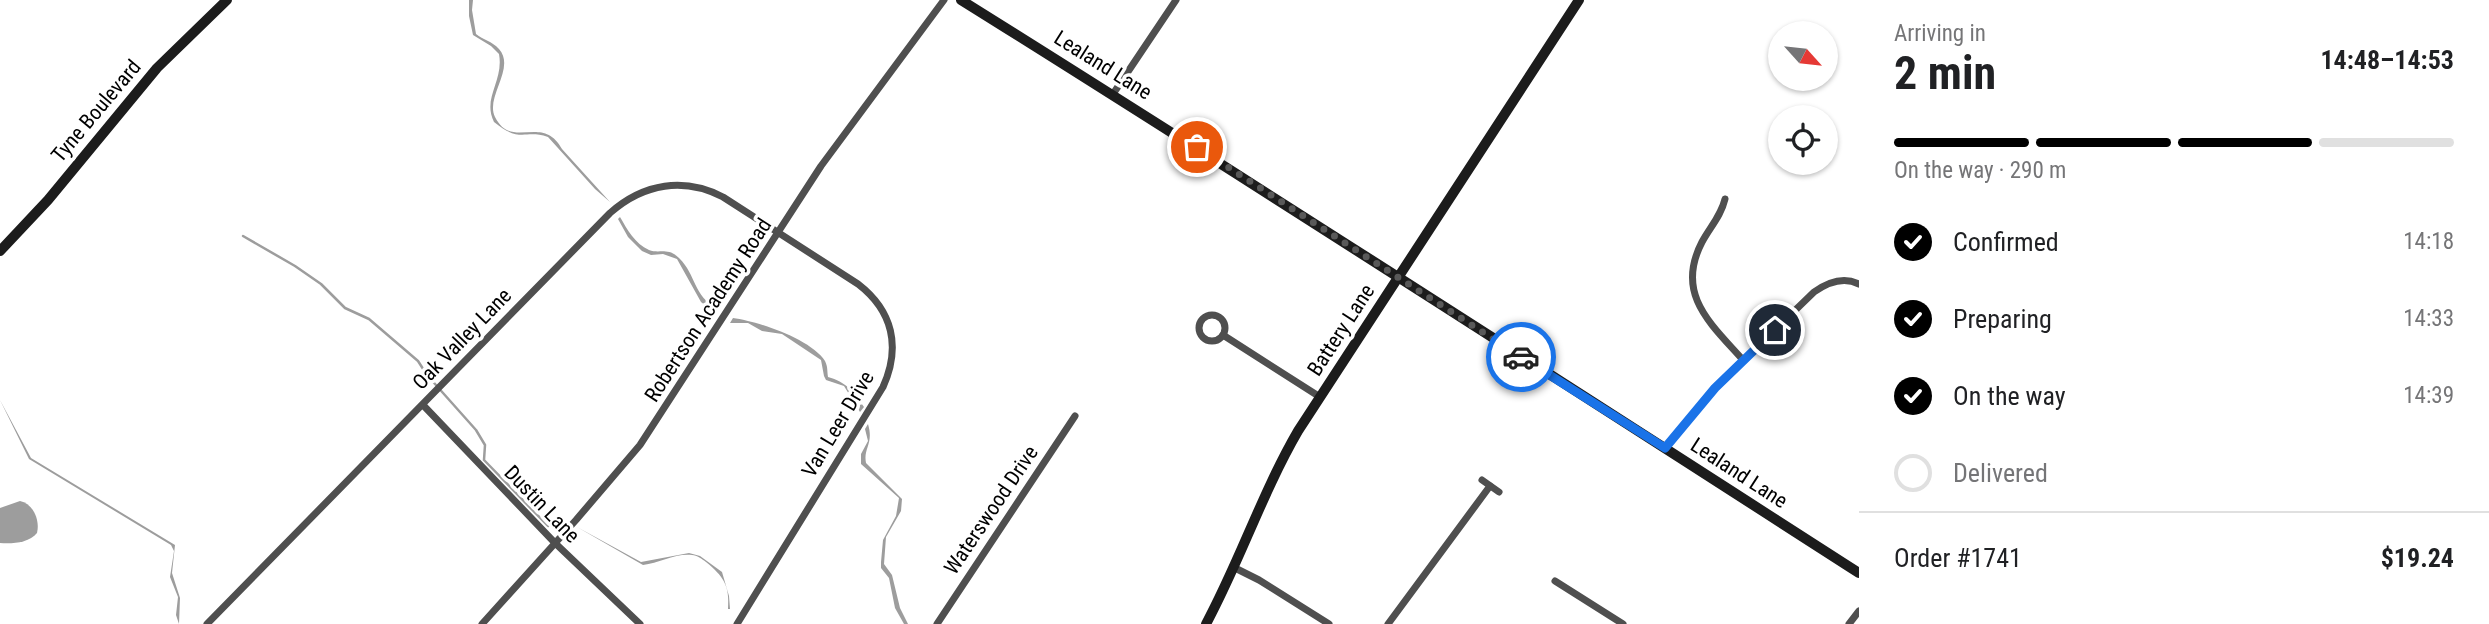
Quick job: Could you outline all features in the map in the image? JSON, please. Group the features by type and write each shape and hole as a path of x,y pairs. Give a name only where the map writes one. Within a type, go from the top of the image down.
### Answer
{"street":[{"name":"Tyne Boulevard","path":"0,251 68,176 157,68 226,0"},
{"name":"Robertson Academy Road","path":"482,624 640,445 833,150 944,0"},
{"name":"Lealand Lane","path":"961,0 1113,94 1859,573"},
{"path":"1113,94 1176,0"},
{"name":"Battery Lane","path":"1206,624 1235,568 1273,474 1398,276 1579,0"},
{"name":"Oak Valley Lane","path":"207,624 610,213 635,195 667,185 703,188 723,197 778,232"},
{"path":"1725,199 1698,250 1691,282 1701,310 1743,360"},
{"name":"Van Leer Drive","path":"737,624 877,396 889,374 893,356 889,327 873,296 778,232"},
{"path":"1665,448 1696,409 1743,360 1819,289 1843,279 1859,284"},
{"path":"1223,335 1320,397"},
{"name":"Dustin Lane","path":"423,404 555,543 640,624"},
{"name":"Waterswood Drive","path":"937,624 1074,416"},
{"path":"1482,480 1499,492"},
{"path":"1388,624 1490,486"},
{"path":"1235,568 1329,624"},
{"path":"1556,581 1623,624"},
{"path":"1849,624 1859,611"}],"shaded area":[{"path":"469,0 473,0 476,34 496,46 503,57 503,74 494,101 495,117 502,127 510,131 536,132 554,139 610,202 548,137 517,134 503,129 494,122 490,105 499,73 499,54 473,35"},
{"path":"620,217 632,236 644,247 671,253 679,258 703,298 718,310 715,313 701,302 677,259 642,251 628,237 618,219"},
{"path":"733,318 769,327 808,345 825,361 828,377 849,388 864,407 860,412 844,386 826,380 821,360 782,334 762,331 748,323 730,323"},
{"path":"0,400 31,458 175,545 172,573 180,598 179,624 176,615 178,597 170,577 174,551 171,545 29,459"},
{"path":"868,424 870,436 866,463 902,499 901,511 886,537 884,564 892,575 900,608 908,624 904,624 895,608 889,578 881,568 883,540 896,516 899,498 861,464 861,454 868,441 865,429"},
{"path":"20,501 29,506 35,514 37,533 25,541 0,543 0,508"},
{"path":"577,527 641,562 689,553 700,556 722,572 730,609 724,582 717,572 699,557 680,555 643,565"}],"waterway":[{"path":"243,236 321,284 345,308 369,319 418,361 427,375 476,430 485,445 484,460 548,526 564,520 568,522"}],"way so far":[{"path":"1197,147 1521,357"}],"route":[{"path":"1521,357 1665,448 1715,388 1775,330"}]}
